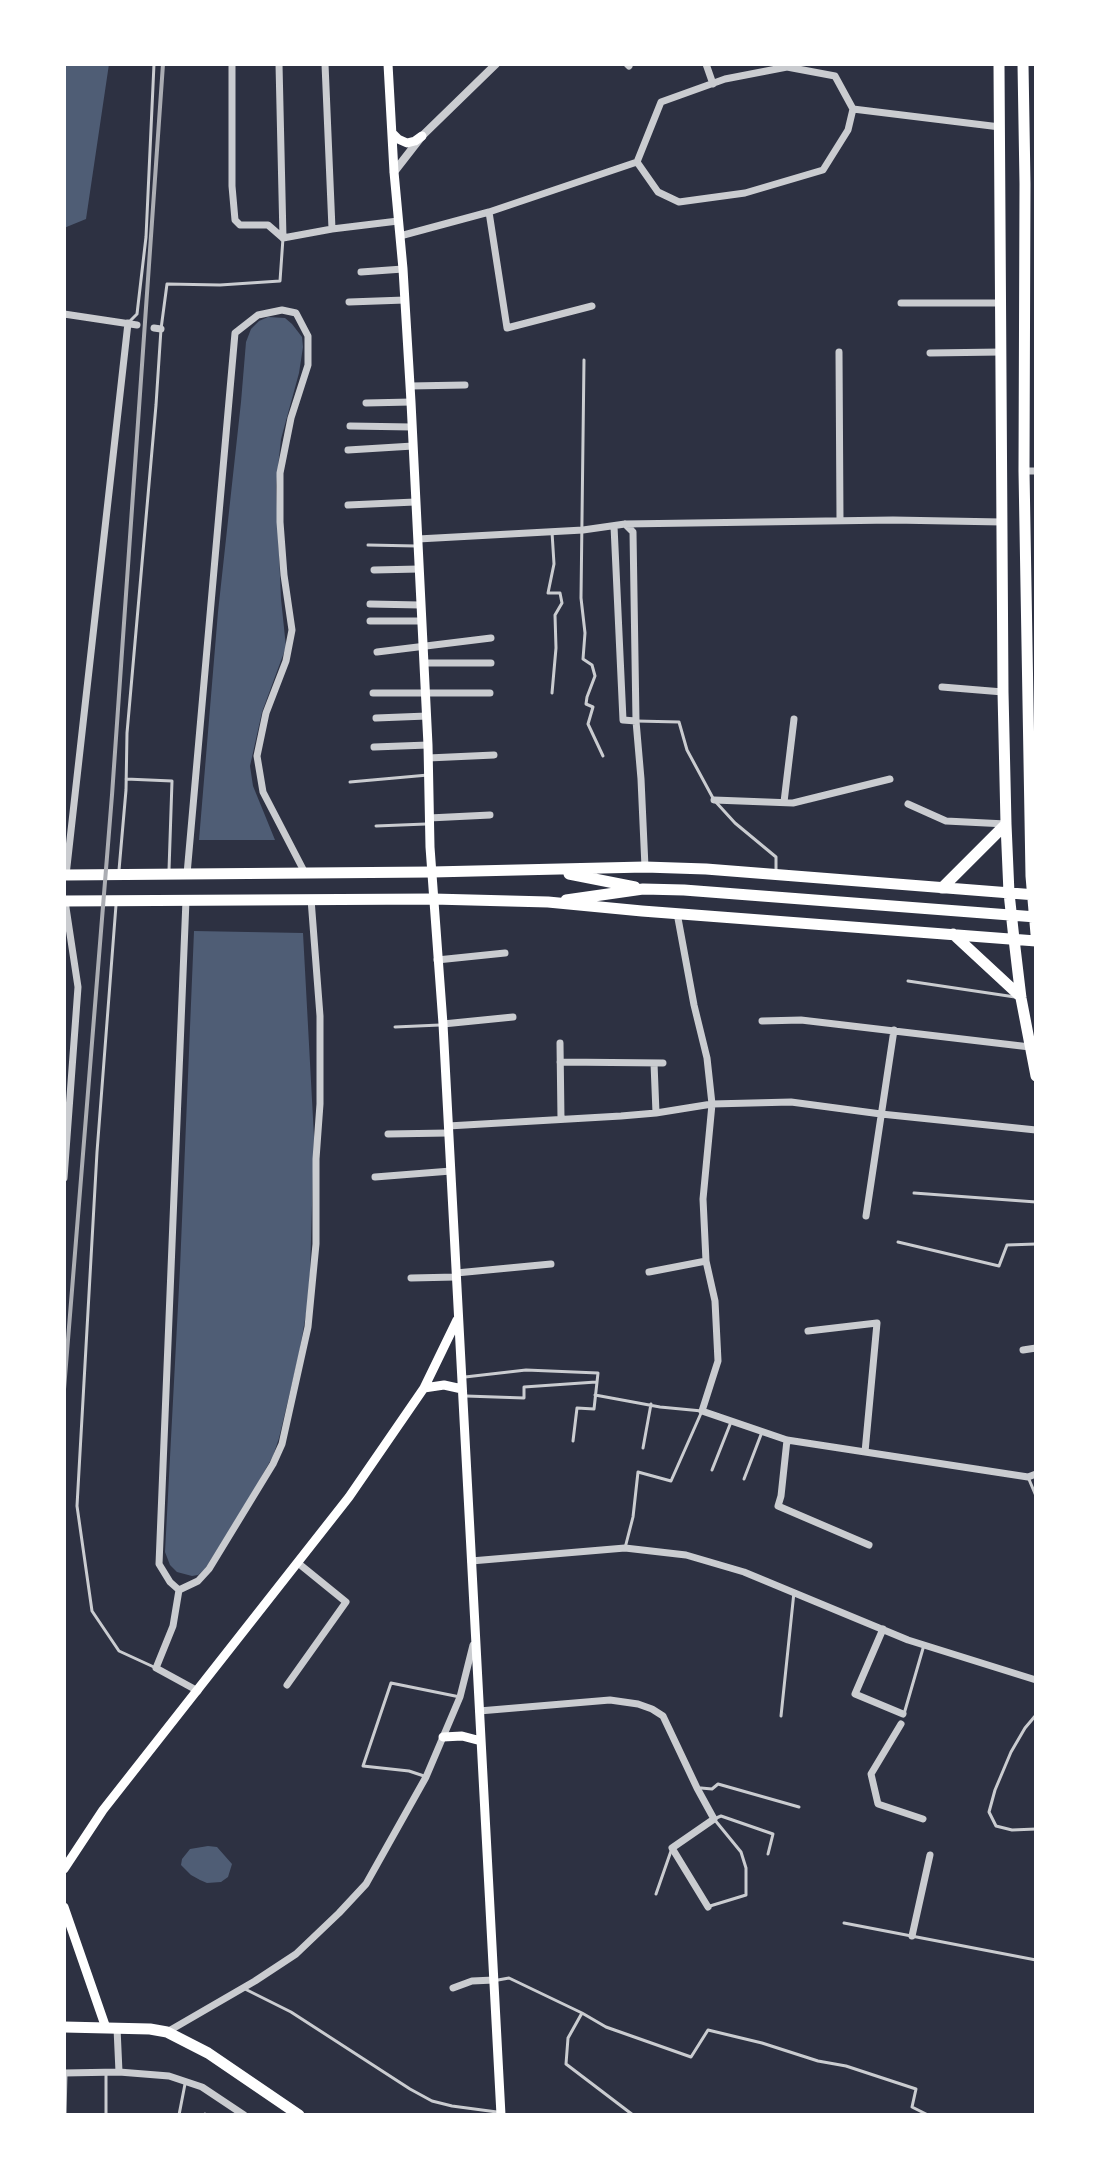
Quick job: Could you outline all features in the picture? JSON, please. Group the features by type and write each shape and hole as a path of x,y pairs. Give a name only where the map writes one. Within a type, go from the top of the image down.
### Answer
{"main road":[{"path":"388,64 411,402 433,899 443,1024 501,2114"},
{"path":"999,64 1006,824 1009,893 1021,998 1036,1076"},
{"path":"1023,64 1029,129 1036,934"},
{"path":"392,133 407,143 422,136"},
{"path":"942,888 1006,824"},
{"path":"65,875 645,867 1034,895"},
{"path":"548,870 643,889"},
{"path":"548,902 643,889 684,890 1036,917"},
{"path":"65,901 433,899 548,902 1036,941"},
{"path":"953,934 1021,998"},
{"path":"64,1869 103,1810 349,1497 424,1388 458,1317"},
{"path":"424,1388 444,1385 462,1393"},
{"path":"443,1737 462,1736 481,1741"},
{"path":"64,1907 112,2028"},
{"path":"64,2027 167,2032 208,2053 299,2115"}],"street":[{"path":"232,64 235,220 240,225 268,225 283,238"},
{"path":"279,64 283,238"},
{"path":"325,64 332,229"},
{"path":"706,64 713,84"},
{"path":"394,172 422,136 493,65"},
{"path":"400,236 489,212 637,162 661,102 725,79 787,66 835,76 853,109 848,130 823,170 745,193 679,202 658,192 637,162"},
{"path":"853,109 1000,127"},
{"path":"489,212 507,328 592,306"},
{"path":"283,238 398,221"},
{"path":"361,272 403,269"},
{"path":"349,302 405,300"},
{"path":"901,303 1001,303"},
{"path":"187,874 235,333 258,315 282,310 296,313 308,336 308,365 291,418 280,473 284,575 292,630 286,661 266,713 257,756 263,792 305,873"},
{"path":"64,314 132,324 65,875"},
{"path":"839,352 840,520"},
{"path":"930,353 1001,352"},
{"path":"410,386 465,385"},
{"path":"366,403 411,402"},
{"path":"350,426 412,427"},
{"path":"348,450 413,446"},
{"path":"348,505 415,502"},
{"path":"418,543 625,524 840,520 1002,522"},
{"path":"625,524 633,532 636,721 645,867"},
{"path":"614,526 623,720 636,721"},
{"path":"374,570 419,569"},
{"path":"370,604 420,605"},
{"path":"370,621 421,621"},
{"path":"377,652 491,638"},
{"path":"424,663 491,663"},
{"path":"942,687 1003,692"},
{"path":"373,693 490,693"},
{"path":"376,718 427,716"},
{"path":"784,802 794,719"},
{"path":"374,747 428,745"},
{"path":"428,758 494,755"},
{"path":"714,800 793,803 890,779"},
{"path":"908,804 946,821 1006,824"},
{"path":"430,821 490,815"},
{"path":"179,1590 198,1581 209,1569 258,1491 282,1444 308,1327 316,1244 316,1159 320,1104 320,1016 311,899"},
{"path":"179,1590 159,1564 186,900"},
{"path":"64,1178 67,1084 78,987 65,901"},
{"path":"677,913 707,1058 712,1104 703,1199 706,1261 715,1301 718,1361 702,1411 787,1440 1032,1476"},
{"path":"437,960 505,953"},
{"path":"443,1024 513,1017"},
{"path":"762,1021 801,1020 1030,1047"},
{"path":"866,1216 894,1030"},
{"path":"560,1043 561,1119"},
{"path":"560,1062 658,1063 656,1113"},
{"path":"388,1134 656,1113 712,1104 791,1102 1036,1130"},
{"path":"375,1177 451,1171"},
{"path":"649,1272 706,1261"},
{"path":"411,1278 551,1264"},
{"path":"808,1331 877,1323 865,1452"},
{"path":"1023,1350 1036,1348"},
{"path":"787,1440 778,1506 869,1545"},
{"path":"471,1561 625,1548 686,1555 744,1572 924,1645 1036,1680"},
{"path":"287,1685 346,1602 298,1563"},
{"path":"179,1590 173,1626 156,1668 198,1691"},
{"path":"883,1629 855,1694 903,1714"},
{"path":"167,2032 296,1954 366,1884 426,1777 460,1697 475,1636"},
{"path":"479,1711 610,1700 638,1704 663,1716 714,1819 672,1848 708,1907"},
{"path":"901,1724 871,1774 878,1804 923,1819"},
{"path":"912,1936 930,1855"},
{"path":"453,1988 472,1981 494,1980"},
{"path":"112,2028 119,2072"},
{"path":"65,2073 119,2072 169,2076 186,2080 216,2095 244,2115"}],"lane":[{"path":"132,324 137,314 146,237 154,64"},
{"path":"119,874 127,733 156,405 157,328 167,284 220,285 280,281 283,238"},
{"path":"584,360 583,659 592,665 595,676 586,704 593,707 588,724 603,756"},
{"path":"552,532 554,564 548,593 560,593 562,603 555,615 552,693"},
{"path":"368,545 418,543"},
{"path":"636,721 679,722 687,750 714,800 735,823 776,857 776,875"},
{"path":"350,782 428,775"},
{"path":"126,779 172,781 169,874"},
{"path":"376,826 430,821"},
{"path":"117,901 97,1152 77,1506 92,1611 119,1651 156,1668"},
{"path":"908,981 1021,998"},
{"path":"395,1027 443,1024"},
{"path":"914,1193 1036,1202"},
{"path":"898,1242 999,1266 1007,1245 1036,1244"},
{"path":"461,1378 496,1372 550,1370 598,1373 594,1409 577,1408 573,1441"},
{"path":"462,1393 524,1398 524,1387 597,1382"},
{"path":"595,1395 702,1411 671,1481 638,1472 633,1517 625,1548"},
{"path":"643,1448 651,1404"},
{"path":"712,1470 731,1422"},
{"path":"744,1479 762,1432"},
{"path":"1032,1476 1036,1496"},
{"path":"781,1716 794,1592"},
{"path":"903,1714 924,1645"},
{"path":"426,1777 409,1771 363,1766 391,1683 460,1697"},
{"path":"1036,1715 1011,1752 997,1783 989,1812 996,1826 1012,1830 1036,1829"},
{"path":"697,1788 712,1789 718,1784 799,1807"},
{"path":"708,1907 746,1895 746,1868 741,1852 714,1819 721,1816 773,1834 768,1854"},
{"path":"656,1894 672,1848"},
{"path":"844,1923 1036,1960"},
{"path":"494,1980 509,1978 606,2027 691,2057 708,2030 846,2066 916,2089 909,2115"},
{"path":"243,1988 291,2012 432,2101 501,2114"},
{"path":"582,2013 568,2038 566,2064 633,2115"},
{"path":"65,2073 65,2115"},
{"path":"106,2073 106,2115"},
{"path":"179,2115 186,2080"},
{"path":"912,2107 928,2115"}],"water":[{"path":"64,64 109,64 86,219 64,228"},
{"path":"268,317 285,318 292,324 302,337 303,347 281,439 276,486 286,647 262,712 250,766 253,786 275,840 199,840 218,612 246,342 251,329"},
{"path":"194,931 303,933 314,1137 307,1308 279,1438 255,1488 205,1569 192,1576 177,1572 170,1565 165,1552"},
{"path":"217,1847 232,1864 228,1877 221,1882 207,1883 191,1875 181,1865 190,1849"}],"railway":[{"path":"64,1389 112,795 163,64"}]}
